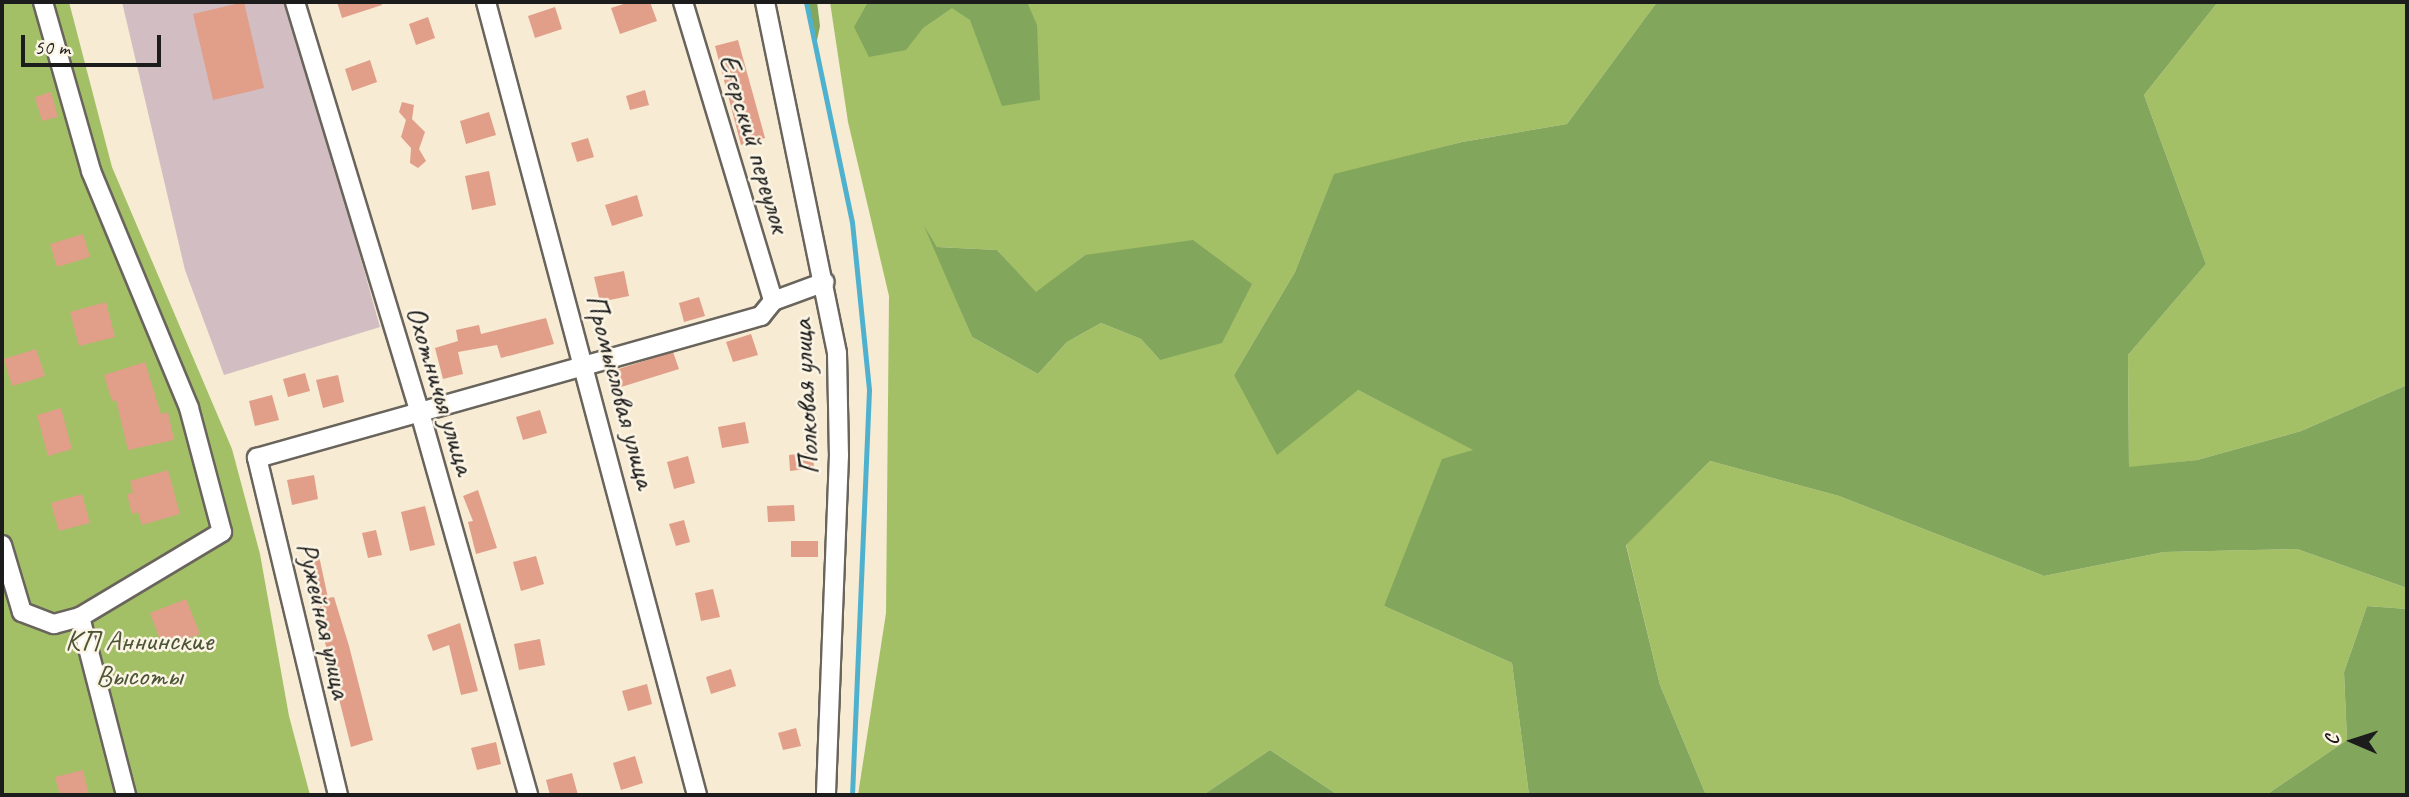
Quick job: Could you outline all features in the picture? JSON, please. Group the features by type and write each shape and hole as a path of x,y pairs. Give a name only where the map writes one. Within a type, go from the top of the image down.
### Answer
{"street":[{"path":"2,545 22,612 54,624 80,617 222,532 189,408 91,171 43,2"},
{"name":"Охотничья улица","path":"295,2 419,409 528,795"},
{"name":"Промысловая улица","path":"486,2 586,363 697,795"},
{"name":"Егерский переулок","path":"683,2 773,301"},
{"name":"Полковая улица","path":"765,2 825,282 836,353 839,455 826,795"},
{"path":"419,409 761,316 773,301 825,282"},
{"name":"Ружейная улица","path":"338,795 257,458 419,409"},
{"path":"80,617 127,795"}],"shaded area":[{"path":"122,2 289,2 380,327 224,375 185,270"}],"green space":[{"name":"КП Аннинские Высоты","path":"2,2 69,2 112,167 232,449 260,554 289,716 310,795 2,795"},
{"path":"806,2 817,2 820,26 815,50"},
{"path":"830,2 1657,2 1567,124 1462,142 1334,175 1295,272 1234,375 1358,390 1474,450 1384,606 1512,663 1529,795 1338,795 1270,750 1203,795 858,795 886,613 889,296 848,122","holes":["930,237 937,247 997,250 1036,293 1085,255 1160,360 1141,339 1101,323 1067,342 1038,374 972,337"]},
{"path":"868,2 1027,2 1037,25 1040,100 1002,106 970,20 952,8 923,28 906,50 869,57 854,27"},
{"path":"1657,2 2218,2 2144,95 2206,264 2128,355 2129,467 2197,460 2301,431 2407,385 2407,588 2297,549 2164,552 2044,576 1839,496 1710,461 1626,545 1660,685 1706,795 1529,795 1512,663 1384,606 1442,459 1473,450 1358,390 1277,455 1234,375 1295,272 1334,174 1462,142 1567,124"},
{"path":"2218,2 2407,2 2407,385 2301,431 2197,460 2129,468 2128,355 2206,264 2144,95"},
{"path":"924,226 937,247 997,250 1036,292 1085,255 1193,240 1252,284 1222,343 1160,360 1141,339 1101,323 1067,342 1038,374 972,337"},
{"path":"1710,461 1839,496 2044,576 2164,552 2297,549 2407,588 2407,609 2367,606 2344,672 2347,740 2266,795 1706,795 1660,685 1626,544"},
{"path":"2367,606 2407,609 2407,795 2266,795 2347,740 2344,672"},
{"path":"1270,750 1338,795 1203,795"}],"building":[{"path":"244,2 264,88 213,100 193,14"},
{"path":"337,2 381,2 382,5 342,18"},
{"path":"630,2 650,2 657,21 620,34 611,8"},
{"path":"555,7 562,29 535,38 528,16"},
{"path":"428,17 435,38 416,45 409,24"},
{"path":"738,40 765,138 741,145 715,46"},
{"path":"370,60 377,82 352,91 345,69"},
{"path":"645,90 649,105 630,110 626,96"},
{"path":"51,92 58,117 42,121 35,97"},
{"path":"402,102 414,105 412,119 425,132 419,149 426,161 418,168 410,163 411,148 401,137 406,120 399,112"},
{"path":"489,112 496,135 466,144 460,121"},
{"path":"588,138 594,157 577,162 571,143"},
{"path":"489,171 496,205 472,210 465,176"},
{"path":"637,195 643,216 612,226 605,205"},
{"path":"83,234 90,257 57,267 50,244"},
{"path":"624,271 629,296 600,302 594,277"},
{"path":"699,297 705,316 684,322 679,303"},
{"path":"106,302 115,337 79,346 70,312"},
{"path":"546,318 554,344 501,358 497,345 458,352 463,374 443,379 435,348 458,341 456,330 479,325 481,334"},
{"path":"751,334 758,355 733,362 726,342"},
{"path":"36,349 45,376 12,386 4,359"},
{"path":"673,352 679,369 618,388 612,371"},
{"path":"145,362 161,414 168,412 174,440 128,450 116,400 112,401 104,375"},
{"path":"305,373 310,391 288,397 283,379"},
{"path":"338,375 344,402 323,408 316,380"},
{"path":"272,395 279,420 255,426 249,401"},
{"path":"61,408 72,449 48,456 37,415"},
{"path":"540,410 547,433 523,440 516,417"},
{"path":"745,422 749,443 722,448 718,427"},
{"path":"813,452 814,468 790,471 789,455"},
{"path":"688,456 695,483 674,489 667,462"},
{"path":"168,470 180,514 142,525 138,512 132,514 127,494 133,493 130,481"},
{"path":"314,475 318,499 292,505 287,480"},
{"path":"478,490 497,548 476,554 468,522 473,521 463,496"},
{"path":"82,494 90,523 59,531 51,503"},
{"path":"794,505 795,521 768,522 767,506"},
{"path":"425,506 435,545 410,551 401,512"},
{"path":"684,520 690,542 676,546 669,524"},
{"path":"376,530 382,555 368,558 362,533"},
{"path":"791,541 818,541 818,557 791,557"},
{"path":"319,556 328,598 334,597 349,646 373,740 351,747 309,578 305,578 301,561"},
{"path":"536,556 544,584 521,591 513,562"},
{"path":"713,589 720,617 701,621 695,593"},
{"path":"186,599 200,634 163,648 150,613"},
{"path":"460,623 478,691 461,695 449,645 433,651 427,635"},
{"path":"540,639 545,665 519,670 514,644"},
{"path":"731,669 736,686 711,694 706,677"},
{"path":"647,684 652,704 628,711 622,691"},
{"path":"796,728 801,746 783,750 778,733"},
{"path":"496,742 501,764 477,770 471,748"},
{"path":"635,756 643,783 621,790 613,763"},
{"path":"83,770 89,795 60,795 55,777"},
{"path":"572,773 578,795 550,795 546,780"}],"waterway":[{"path":"806,2 852,222 869,390 852,795"}]}
